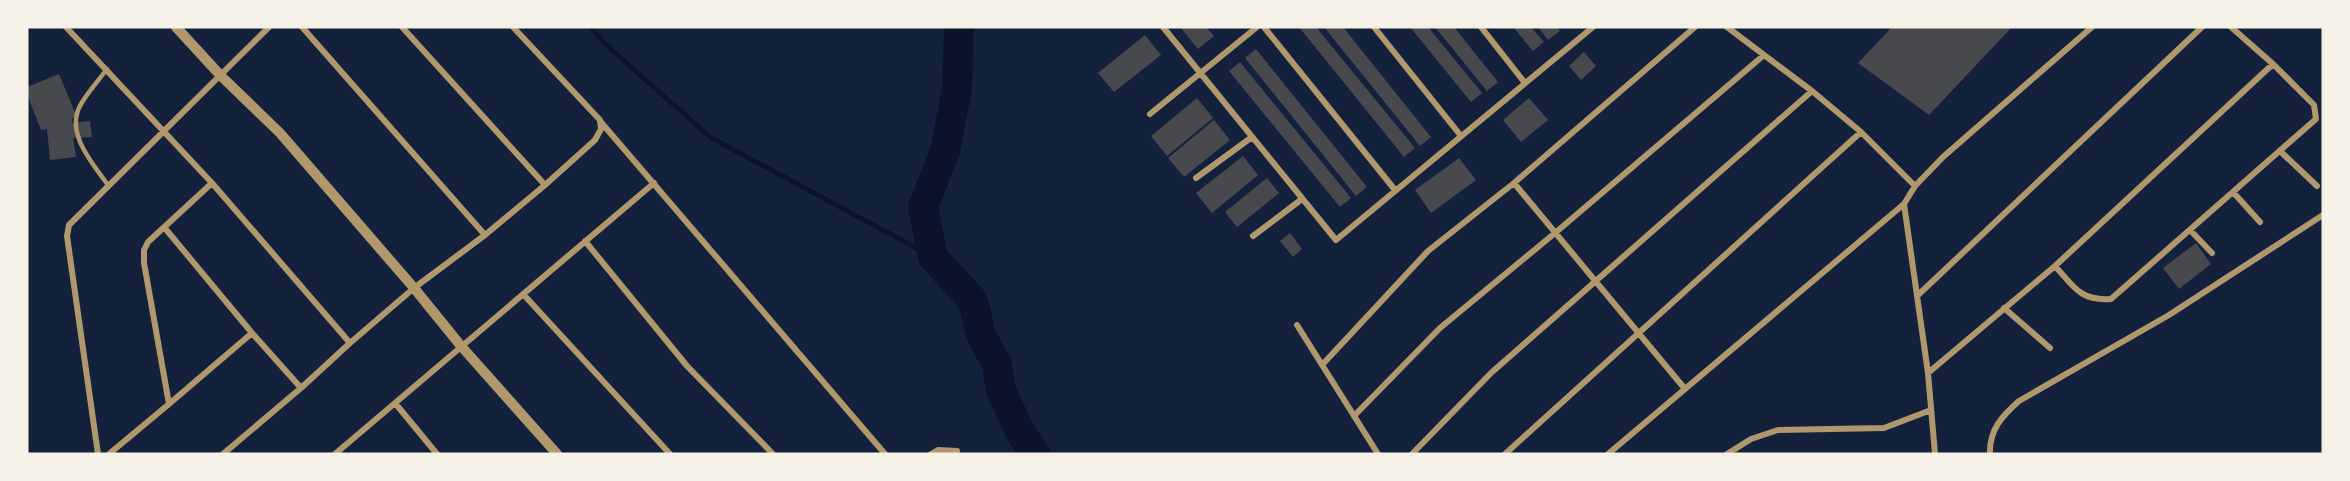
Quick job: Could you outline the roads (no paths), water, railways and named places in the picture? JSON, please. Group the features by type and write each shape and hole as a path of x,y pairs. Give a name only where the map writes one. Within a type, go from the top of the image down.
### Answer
{"street":[{"path":"66,27 165,130 350,343"},
{"path":"176,27 221,76 280,134 414,288 461,346 557,454"},
{"path":"98,454 68,236 69,225 269,27"},
{"path":"302,27 485,235"},
{"path":"402,27 545,185"},
{"path":"513,27 600,120 885,454"},
{"path":"1163,27 1336,240 1590,28"},
{"path":"1150,114 1257,27"},
{"path":"1264,27 1395,190"},
{"path":"1374,27 1461,136"},
{"path":"1481,27 1525,83"},
{"path":"1322,365 1428,251 1514,183 1695,27"},
{"path":"1727,27 1812,91 1861,132 1915,186"},
{"path":"1608,454 1904,204 1915,186 1943,157 2092,27"},
{"path":"1917,296 2202,27"},
{"path":"2231,27 2323,113"},
{"path":"1354,416 1440,328 1764,55"},
{"path":"1928,373 2055,266 2273,64"},
{"path":"1412,454 1491,373 1812,91"},
{"path":"2055,266 2082,295 2099,300 2111,299 2316,119 2314,105"},
{"path":"223,454 414,288 485,235 545,185 595,140 601,129 600,120"},
{"path":"1505,454 1861,132"},
{"path":"1196,178 1252,137"},
{"path":"2280,151 2317,186"},
{"path":"169,404 144,263 144,250 148,242 212,183"},
{"path":"335,454 654,183"},
{"path":"1514,183 1685,388"},
{"path":"2233,192 2260,222"},
{"path":"1253,236 1302,199"},
{"path":"1904,204 1928,373 1935,454"},
{"path":"1990,454 1992,432 2002,416 2019,401 2169,315 2323,215"},
{"path":"164,227 301,388"},
{"path":"2190,230 2212,253"},
{"path":"585,242 687,366 773,454"},
{"path":"523,294 670,454"},
{"path":"2004,308 2050,348"},
{"path":"1297,325 1378,454"},
{"path":"109,454 252,333"},
{"path":"395,403 437,454"},
{"path":"1727,454 1751,439 1778,429 1884,428 1931,410"},
{"path":"343,447 348,454"},
{"path":"931,454 938,450 957,451"}],"lane":[{"path":"107,69 79,106 76,123 85,152 108,185"}],"waterway":[{"path":"591,27 604,43 710,137 933,257"},
{"path":"959,27 957,89 945,151 923,207 933,257 973,301 981,335 997,364 1001,390 1019,430 1035,454"}]}
